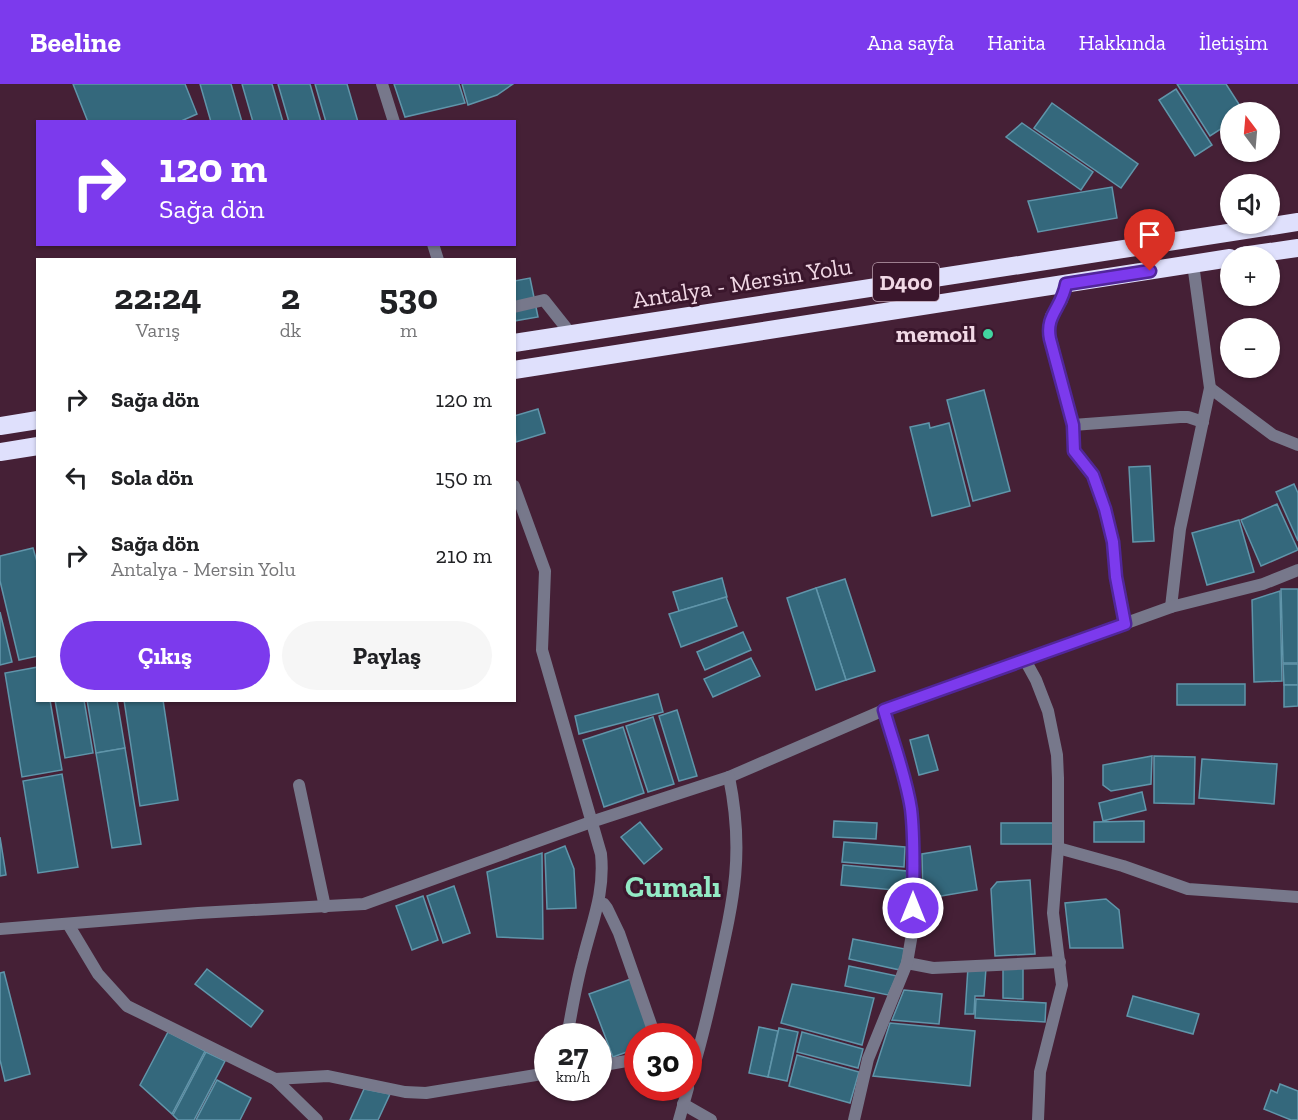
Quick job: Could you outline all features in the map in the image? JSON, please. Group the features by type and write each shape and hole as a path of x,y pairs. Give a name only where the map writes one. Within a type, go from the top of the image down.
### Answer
{"highway":[{"name":"Antalya - Mersin Yolu","path":"516,343 1298,222"},
{"path":"1280,251 1298,248"},
{"name":"D400","path":"516,370 1220,260"},
{"path":"0,426 36,420"},
{"path":"0,452 36,446"}],"street":[{"path":"382,84 393,120"},
{"path":"1170,607 1180,529 1210,388 1193,264"},
{"path":"1066,284 1062,300 1051,316 1049,331 1073,425 1074,451 1093,475 1105,509 1113,542 1116,577 1125,624"},
{"path":"516,307 544,300 571,334"},
{"path":"1210,388 1273,435 1298,445"},
{"path":"1073,425 1180,417 1203,422"},
{"path":"516,491 545,571 542,650 601,854 603,869 599,903 582,961 570,1023"},
{"path":"0,929 198,913 364,904 591,822 729,777 884,710 1170,607 1263,584 1298,570"},
{"path":"1025,660 1042,695 1053,730 1058,778 1058,848 1053,913 1062,985 1061,997 1040,1072 1038,1120"},
{"path":"854,1120 868,1059 907,963 913,928 913,828 906,786 884,710"},
{"path":"702,1023 734,902 737,876 737,827 729,777"},
{"path":"299,785 325,907"},
{"path":"1058,848 1124,866 1188,889 1298,897"},
{"path":"599,903 606,906 619,933 651,1023"},
{"path":"68,924 98,975 127,1006 275,1080 317,1120"},
{"path":"907,963 933,968 1060,962"},
{"path":"275,1080 328,1076 395,1091 426,1093 534,1075"},
{"path":"678,1120 684,1101"},
{"path":"683,1104 711,1120"}],"building":[{"path":"73,84 185,84 197,114 184,120 87,120"},
{"path":"200,84 231,84 241,120 210,120"},
{"path":"242,84 272,84 282,120 252,120"},
{"path":"278,84 310,84 320,120 288,120"},
{"path":"315,84 347,84 357,120 325,120"},
{"path":"394,84 459,84 465,103 405,117"},
{"path":"462,84 513,84 497,95 468,105"},
{"path":"1177,84 1226,84 1238,102 1220,102 1220,130 1210,136"},
{"path":"1176,89 1212,145 1195,156 1159,100"},
{"path":"1052,103 1138,164 1121,188 1034,128"},
{"path":"1022,123 1093,172 1081,190 1006,137"},
{"path":"1112,187 1117,218 1038,232 1028,201"},
{"path":"530,278 538,317 516,321 516,281"},
{"path":"984,390 1010,491 973,501 947,400"},
{"path":"538,409 545,433 516,442 516,415"},
{"path":"929,423 930,428 949,423 970,506 932,516 910,427"},
{"path":"1150,466 1154,541 1133,542 1129,467"},
{"path":"1294,484 1298,493 1298,541 1276,492"},
{"path":"1277,504 1298,550 1261,566 1241,520"},
{"path":"1239,520 1254,572 1207,585 1192,533"},
{"path":"33,548 36,558 36,656 19,660 0,581 0,556"},
{"path":"722,578 727,597 679,611 673,592"},
{"path":"845,579 875,671 846,680 816,588"},
{"path":"816,588 846,680 816,690 787,598"},
{"path":"1281,589 1298,589 1298,663 1283,663"},
{"path":"1280,591 1282,681 1254,682 1252,600"},
{"path":"726,597 737,626 681,647 669,614"},
{"path":"0,612 12,662 0,665"},
{"path":"743,632 751,650 705,670 697,652"},
{"path":"751,658 760,676 713,697 704,679"},
{"path":"1283,664 1298,664 1298,685 1284,685"},
{"path":"36,667 36,702 50,702 62,770 22,777 5,673"},
{"path":"1177,684 1245,684 1245,705 1177,705"},
{"path":"1284,685 1298,685 1298,706 1284,707"},
{"path":"658,694 663,712 579,734 575,716"},
{"path":"55,702 84,702 93,753 65,758"},
{"path":"87,702 117,702 125,748 96,753"},
{"path":"124,702 163,702 178,800 140,806"},
{"path":"677,710 697,776 679,781 659,716"},
{"path":"653,717 674,784 648,792 626,726"},
{"path":"623,727 644,793 604,807 583,740"},
{"path":"928,735 938,770 919,775 910,740"},
{"path":"125,748 141,844 112,848 96,753"},
{"path":"1152,756 1151,784 1111,791 1103,785 1103,765"},
{"path":"1154,756 1195,757 1194,804 1154,803"},
{"path":"1202,759 1277,764 1274,804 1199,798"},
{"path":"62,774 78,867 38,873 23,781"},
{"path":"1142,792 1146,810 1103,821 1099,803"},
{"path":"834,821 877,823 876,839 833,837"},
{"path":"1144,821 1144,842 1094,842 1094,822"},
{"path":"640,822 662,849 644,864 621,837"},
{"path":"1001,823 1054,823 1054,844 1001,844"},
{"path":"0,837 6,875 0,876"},
{"path":"844,842 905,847 904,867 842,862"},
{"path":"565,846 574,869 576,908 547,909 545,854"},
{"path":"970,846 977,890 923,899 922,854"},
{"path":"542,853 543,939 497,937 487,872"},
{"path":"843,865 907,871 905,891 841,885"},
{"path":"1030,880 1035,954 995,956 991,889 997,882"},
{"path":"454,886 470,933 443,943 427,896"},
{"path":"423,896 438,940 412,950 396,906"},
{"path":"1106,899 1119,910 1123,948 1070,948 1065,903"},
{"path":"853,939 905,949 900,970 849,959"},
{"path":"849,966 897,976 888,995 845,986"},
{"path":"968,967 986,968 984,996 975,996 974,1014 965,1014"},
{"path":"1003,967 1023,967 1023,999 1003,998"},
{"path":"207,969 263,1011 251,1027 195,984"},
{"path":"4,972 30,1074 5,1081 0,1060 0,973"},
{"path":"631,979 648,1023 624,1023 624,1053 613,1057 612,1023 600,1023 589,994"},
{"path":"792,984 874,998 862,1045 781,1023"},
{"path":"904,990 942,994 939,1024 892,1020"},
{"path":"1133,996 1199,1014 1193,1034 1127,1016"},
{"path":"976,999 1046,1003 1045,1022 975,1018"},
{"path":"890,1023 975,1031 970,1086 873,1076"},
{"path":"759,1027 778,1031 768,1077 749,1073"},
{"path":"779,1028 798,1032 787,1081 768,1077"},
{"path":"168,1032 205,1051 172,1114 140,1085"},
{"path":"802,1032 863,1049 858,1068 797,1052"},
{"path":"206,1052 225,1061 194,1120 178,1120 173,1115"},
{"path":"797,1055 859,1072 850,1103 789,1086"},
{"path":"217,1080 251,1098 240,1120 196,1120"},
{"path":"1280,1084 1298,1091 1298,1120 1291,1120 1264,1109 1271,1090 1277,1093"},
{"path":"364,1089 390,1094 378,1120 350,1120"}],"place":[{"name":"memoil","path":"988,334"}],"district":[{"name":"Cumalı","path":"673,887"}],"route":[{"path":"913,908 911,808 884,710 1125,624 1116,577 1113,542 1105,509 1093,475 1074,451 1073,425 1050,339 1049,324 1051,316 1062,300 1066,284 1150,271"}]}
